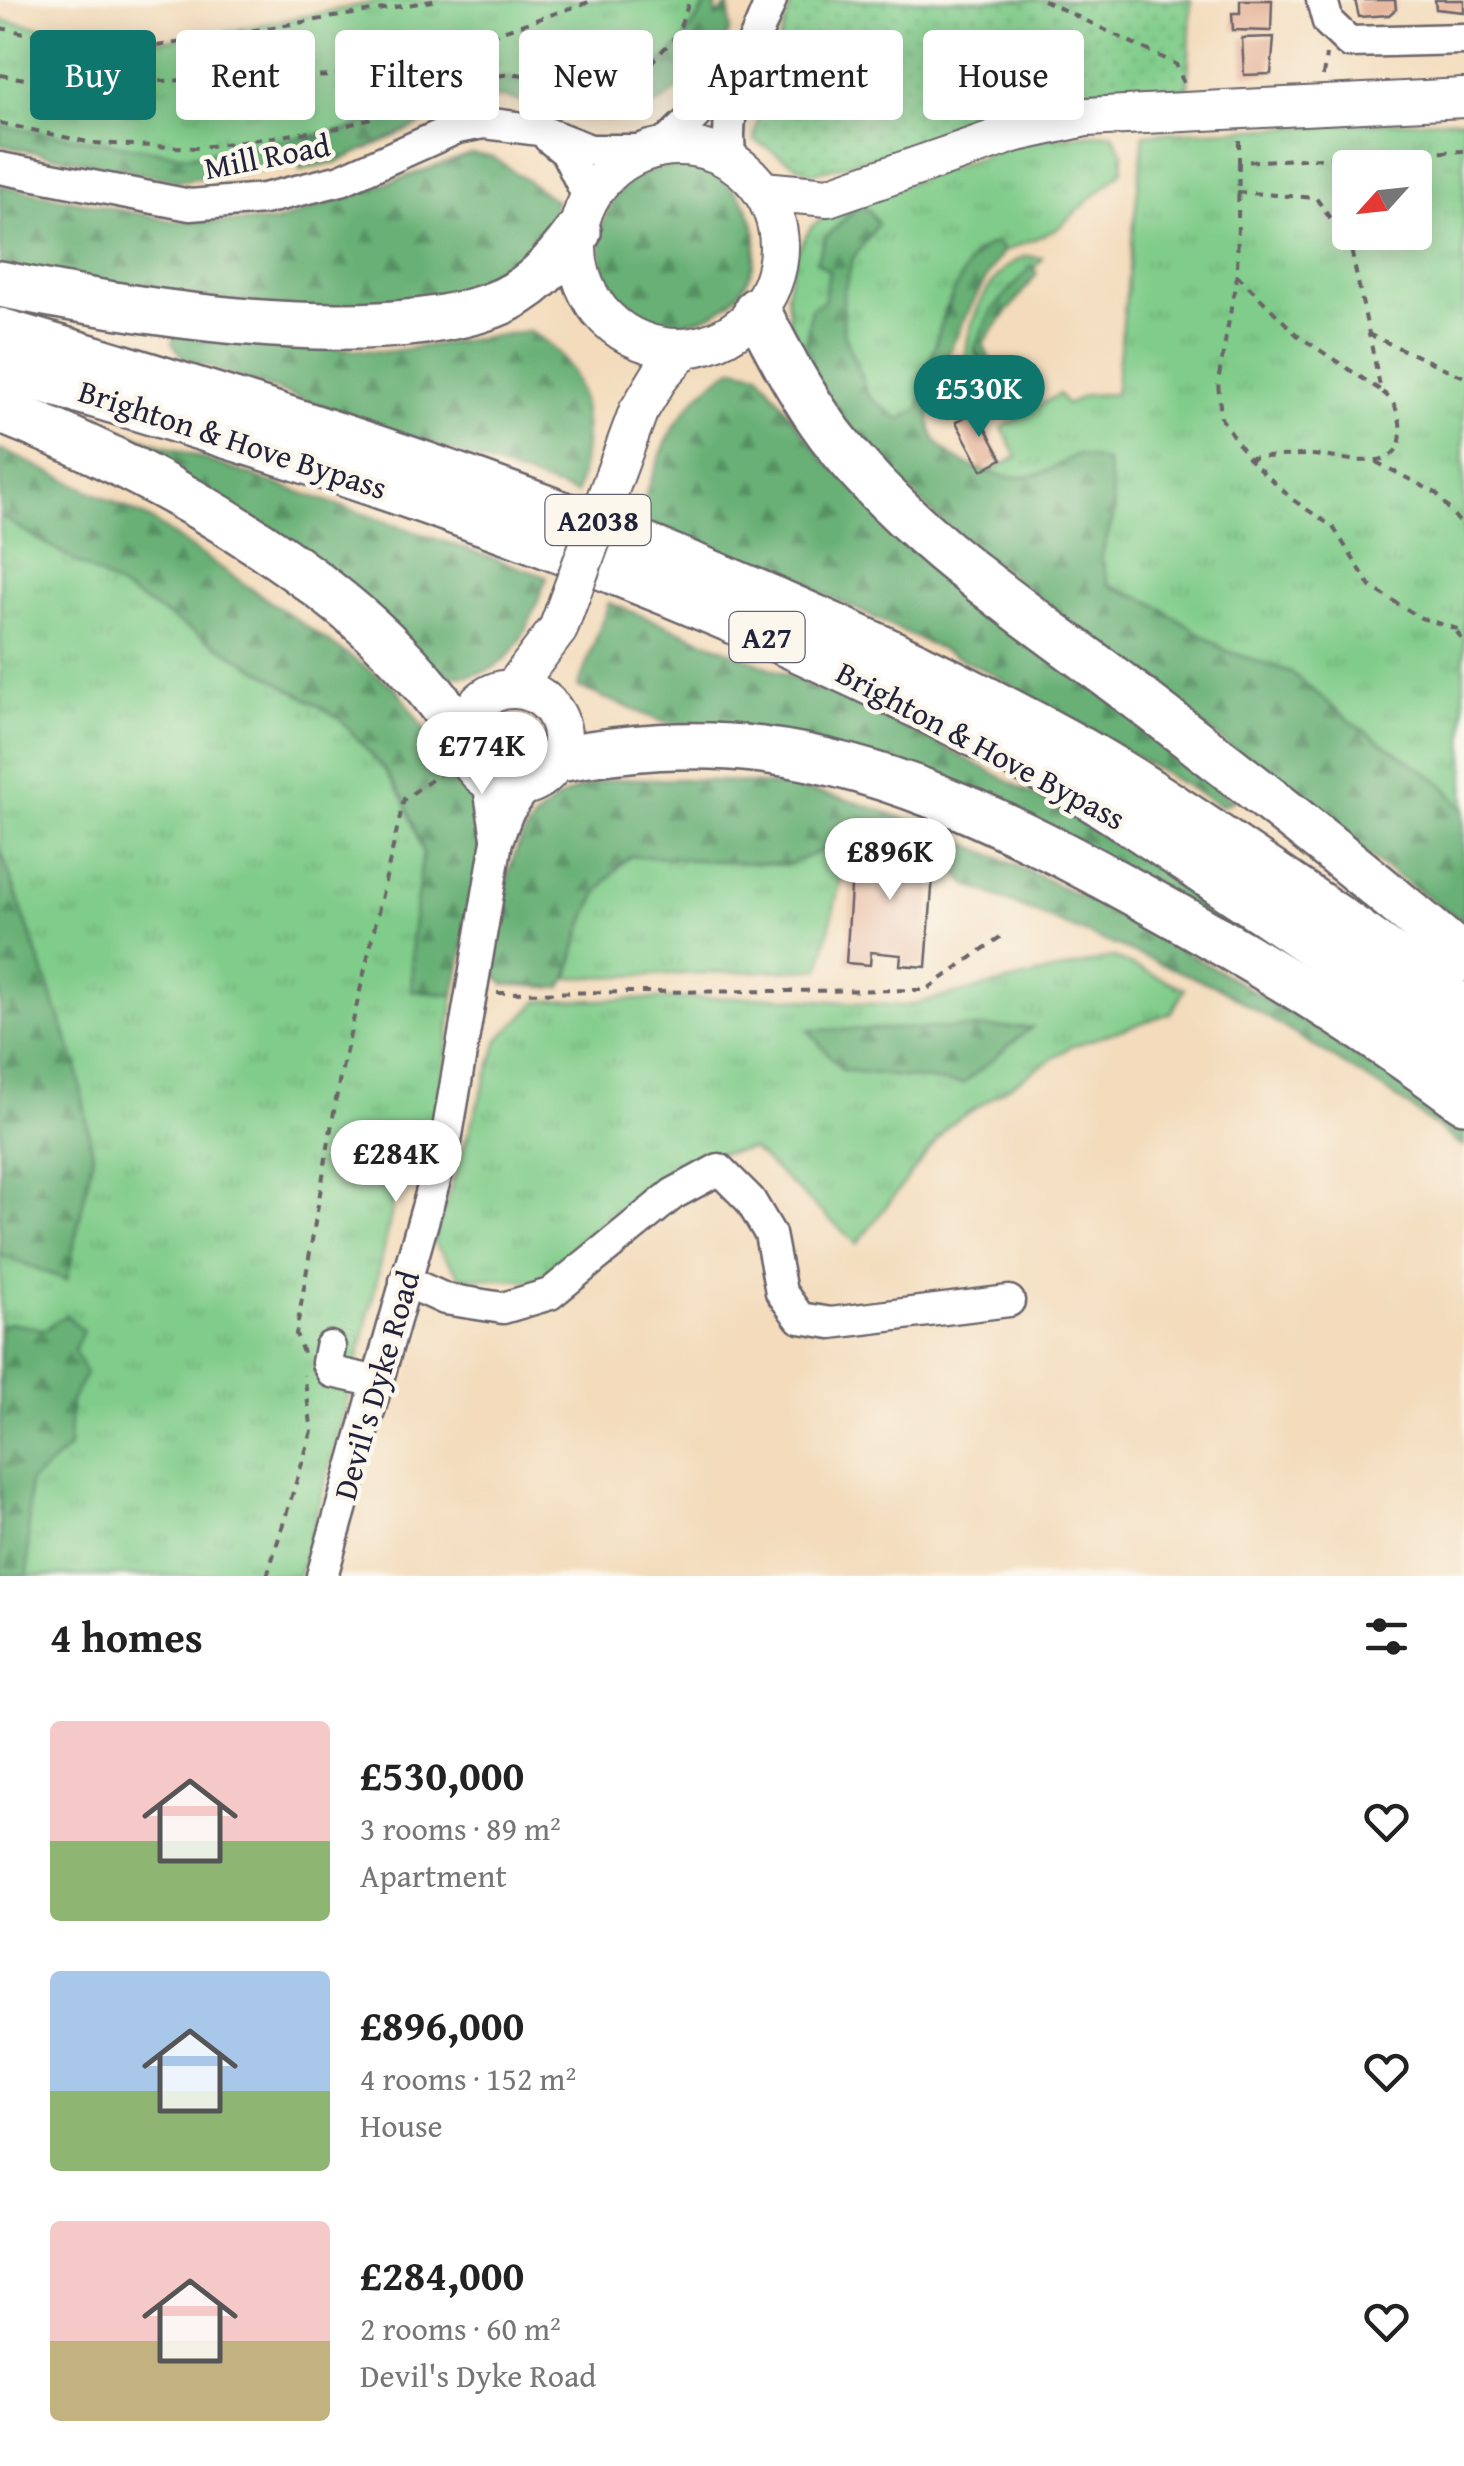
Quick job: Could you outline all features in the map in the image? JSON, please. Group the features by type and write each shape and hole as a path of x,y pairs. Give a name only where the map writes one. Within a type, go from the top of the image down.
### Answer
{"highway":[{"path":"0,284 210,318 391,322 495,304 553,266 583,215"},
{"path":"757,310 787,369 824,425 899,508 976,575 1189,737 1464,959"},
{"name":"Brighton & Hove Bypass","path":"0,332 240,402 400,456 667,556 804,615 1043,731 1143,786 1408,966 1464,1010"},
{"name":"Brighton & Hove Bypass","path":"0,367 230,434 371,482 653,590 927,710 1060,779 1157,840 1388,994 1464,1053"},
{"path":"0,410 61,434 152,482 329,595 409,664 438,696 464,740"},
{"path":"542,772 667,744 719,745 813,759 912,788 1012,829 1200,930 1306,992 1464,1100"}],"main road":[{"path":"763,191 828,197 1013,134 1086,117 1464,98"},
{"path":"686,146 731,160 763,191 776,218 780,247 774,280 757,310 737,329 713,342 686,348 655,346 627,334 604,315 587,290 578,262 583,215 614,169 655,148 686,146"},
{"path":"780,247 828,197"},
{"name":"A2038","path":"627,334 636,360 638,412"},
{"name":"A2038","path":"530,696 638,412 662,374 686,348"},
{"path":"530,696 561,728 542,772 514,787 488,780 476,770 464,740 466,724 484,698 530,696"}],"street":[{"path":"758,30 771,0"},
{"path":"1328,18 1355,43 1464,39"},
{"path":"655,148 687,120"},
{"path":"728,120 731,160"},
{"name":"Mill Road","path":"0,168 190,205 264,199 341,180 484,123 539,130 590,150 655,148"},
{"path":"539,130 566,152 583,215"},
{"name":"Devil's Dyke Road","path":"322,1576 446,1141 498,841 508,812 542,772"},
{"name":"Devil's Dyke Road","path":"488,780 498,841"},
{"path":"405,1281 445,1299 503,1308 550,1294 673,1194 719,1169 750,1200 770,1234 781,1292 800,1318 831,1323 1009,1301"},
{"path":"317,1352 332,1372 378,1382"}],"path":[{"path":"0,28 122,52 438,0"},
{"path":"0,76 56,84 333,76 446,50 595,0"},
{"path":"0,123 92,143 194,148 338,128 401,109 468,78 517,74 608,89 648,66 677,35 690,0"},
{"path":"1043,0 1176,64 1182,84 1200,82"},
{"path":"1322,88 1328,18"},
{"path":"1238,108 1237,275 1218,399 1221,418 1248,458 1293,500 1333,527 1371,586 1388,602 1456,632 1464,643"},
{"path":"1239,162 1464,152"},
{"path":"1237,192 1316,198 1351,249 1381,391"},
{"path":"1237,275 1297,335 1381,391 1394,405 1401,432 1395,452 1376,462"},
{"path":"1366,332 1464,377"},
{"path":"1248,458 1312,455 1376,462 1436,493 1464,528"},
{"path":"1456,632 1464,631"},
{"path":"267,1576 312,1431 317,1352 296,1334 339,1082 404,799 429,782"},
{"path":"471,994 926,990 1000,936"}],"green space":[{"path":"386,0 709,0 690,30 673,30 673,52 653,71 653,30 519,30 519,81 499,79 499,30 335,30 335,120 372,120 348,130 188,156 0,126 0,20 58,30 30,30 30,120 156,120 156,41 176,39 176,120 315,120 315,30 235,30"},
{"path":"709,0 716,0 716,17 729,5 730,30 690,30"},
{"path":"793,0 1191,0 1188,89 1084,108 1084,30 923,30 923,120 1022,120 811,174 754,140 758,120 903,120 903,30 783,30"},
{"path":"673,52 673,93 653,106 653,71"},
{"path":"499,79 519,81 519,102 499,98"},
{"path":"1464,119 1464,811 1445,787 1349,720 1291,672 1227,651 1151,602 1109,585 1101,557 1115,511 1077,454 1034,476 1013,478 988,472 1017,457 1002,428 1059,394 1066,405 1085,395 1115,394 1144,134"},
{"path":"372,120 430,120 337,162 300,170 297,158 264,169 178,181 0,145 0,126 188,156 348,130"},
{"path":"1112,133 1123,153 1122,171 1056,230 1003,252 998,243 974,253 944,312 919,410 900,420 868,396 843,330 843,295 853,258 878,224 869,210 856,208 826,237 816,261 829,270 815,376 791,340 787,293 795,256 811,227 834,210 1030,139"},
{"path":"471,154 493,157 556,201 536,269 459,301 323,313 0,269 0,185 174,221 275,222"},
{"path":"678,166 708,172 733,189 750,214 756,244 750,274 733,299 708,316 678,322 648,316 623,299 606,274 600,244 606,214 623,189 648,172"},
{"path":"857,207 869,210 878,224 853,258 843,295 843,330 868,396 900,420 919,409 936,340 957,286 983,249 998,243 1003,252 969,309 937,384 930,422 936,440 967,464 1011,477 1033,476 1077,454 1107,462 1115,511 1101,557 1109,585 1151,602 1227,651 1291,672 1349,720 1442,783 1464,811 1464,922 1382,866 936,517 840,417 815,376 806,341 811,308 824,301 829,271 816,261 826,237"},
{"path":"1027,256 1042,258 974,351 981,364 969,371 968,340 980,304 1001,273"},
{"path":"1032,266 1037,274 983,343 994,370 986,373 975,346 992,310"},
{"path":"529,331 550,345 576,381 585,424 585,448 576,494 184,358 172,343 175,334 385,352"},
{"path":"734,368 759,373 824,460 1233,801 1221,806 985,670 805,585 637,520 661,453 682,415 713,382"},
{"path":"113,428 547,577 522,636 499,664 462,676 438,673 103,447"},
{"path":"0,449 148,518 396,688 488,824 454,995 412,991 412,936 423,852 404,799 384,769 339,718 0,516"},
{"path":"0,516 339,718 384,769 404,799 423,852 412,936 412,991 454,995 440,1100 422,1159 416,1160 404,1148 370,1310 299,1576 0,1576 0,1185 77,1067 0,848"},
{"path":"609,603 812,686 962,756 1231,912 1360,996 1226,930 698,725 666,723 578,687"},
{"path":"681,779 774,785 865,805 1052,882 1234,979 1351,1052 1464,1128 1464,1147 1390,1093 1220,988 965,884 936,848 850,839 787,865 630,856 611,875 591,906 561,988 504,984 494,973 506,885 513,858 541,812 564,795 595,783"},
{"path":"850,839 820,969 569,978 596,896 630,856 787,865"},
{"path":"0,848 77,1067 93,1154 67,1280 0,1255"},
{"path":"1113,957 1185,989 1171,1013 1070,1047 948,1126 857,1244 752,1149 699,1156 608,1217 537,1281 461,1277 433,1242 499,1039 539,1001 774,997 905,1006"},
{"path":"1032,1027 963,1084 842,1070 808,1030"},
{"path":"66,1315 83,1331 74,1350 86,1374 71,1401 69,1448 29,1483 28,1576 0,1576 0,1327 9,1323 45,1329"}],"building":[{"path":"1240,0 1272,0 1271,31 1233,30 1232,13 1240,13"},
{"path":"1355,0 1395,0 1396,9 1389,15 1359,17"},
{"path":"1435,0 1464,0 1464,12 1436,9"},
{"path":"1274,37 1271,74 1244,75 1242,38"},
{"path":"976,411 1002,459 982,470 956,422"},
{"path":"854,843 935,849 926,967 900,965 901,955 871,952 870,965 846,963"}]}
